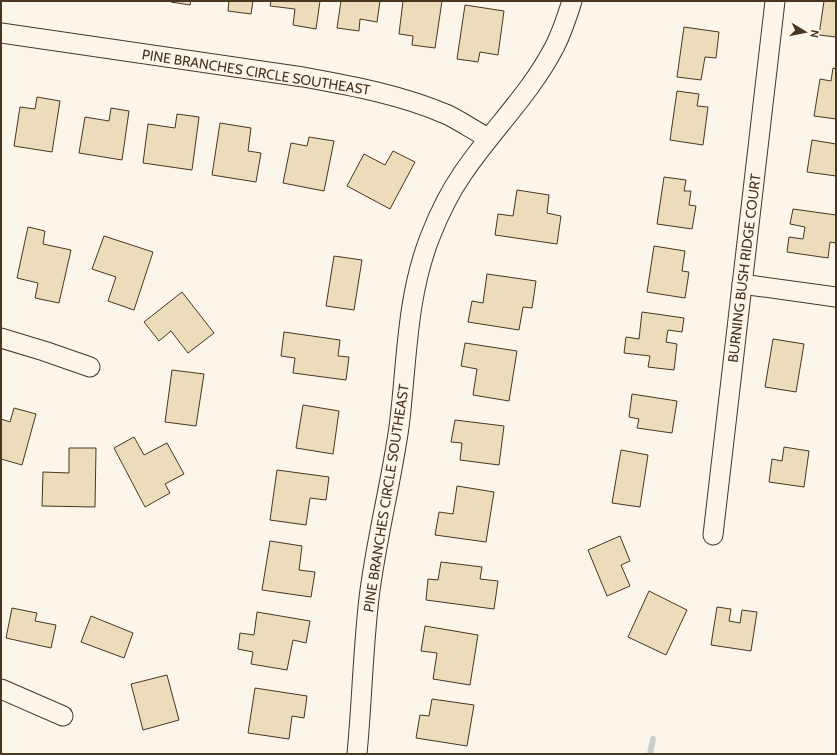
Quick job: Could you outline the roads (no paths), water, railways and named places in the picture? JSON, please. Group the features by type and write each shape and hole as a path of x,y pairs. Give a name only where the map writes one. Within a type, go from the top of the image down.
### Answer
{"street":[{"path":"488,138 521,98 543,67 555,46 565,23 572,1"},
{"name":"BURNING BUSH RIDGE COURT","path":"713,535 775,1"},
{"name":"PINE BRANCHES CIRCLE SOUTHEAST","path":"1,33 345,84 416,103 450,116 488,138 462,174 442,206 429,240 416,285 410,315 401,411 395,454 376,548 369,598 357,754"},
{"path":"742,284 836,297"},
{"path":"1,338 90,367"},
{"path":"1,689 63,716"}],"waterway":[{"path":"650,754 653,739"}]}
